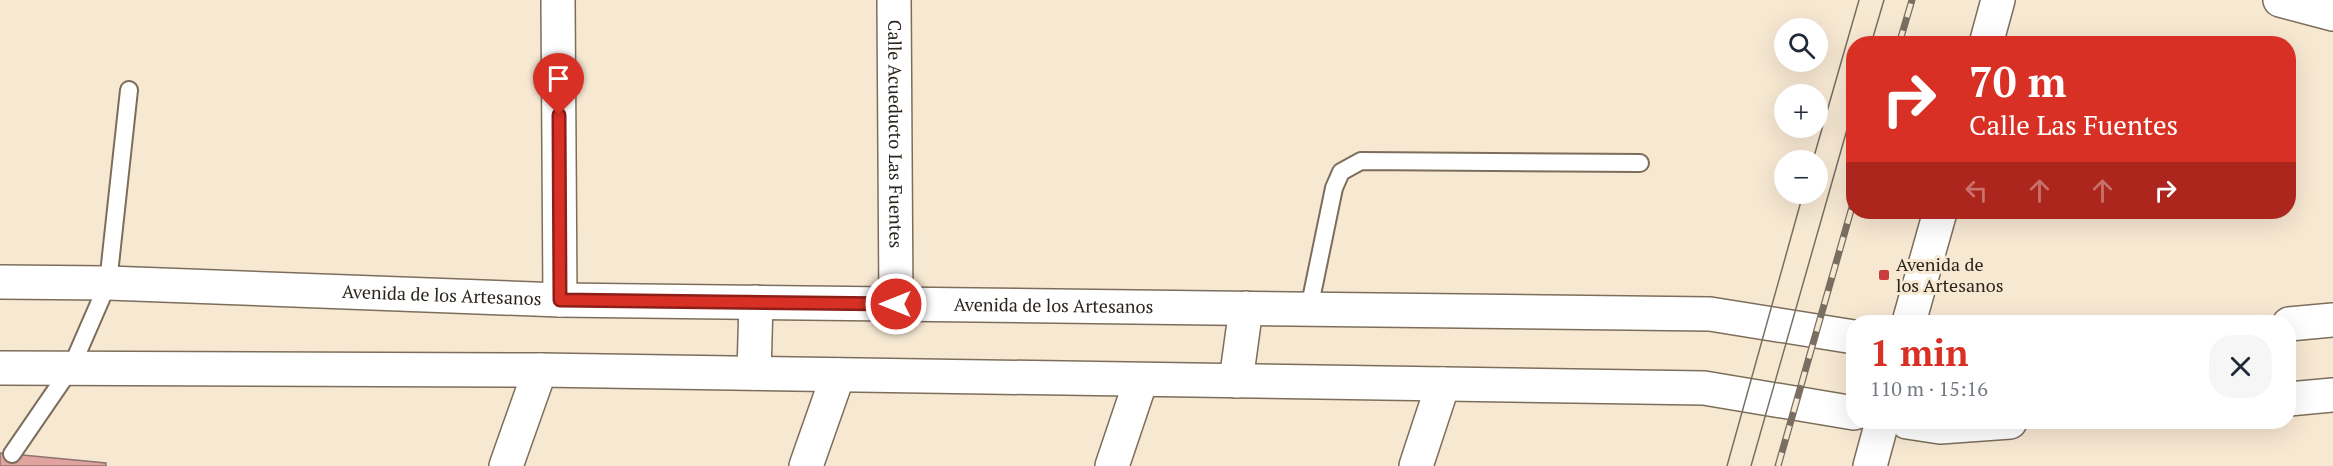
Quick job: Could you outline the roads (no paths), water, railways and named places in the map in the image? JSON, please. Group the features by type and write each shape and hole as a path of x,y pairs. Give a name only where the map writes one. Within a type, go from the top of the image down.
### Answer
{"street":[{"path":"558,0 560,300"},
{"name":"Calle Acueducto Las Fuentes","path":"894,0 896,304"},
{"path":"1988,36 1998,0"},
{"path":"1911,315 1938,219"},
{"name":"Avenida de los Artesanos","path":"0,282 108,283 560,300 1710,314 1846,336"},
{"path":"754,373 756,302"},
{"path":"1236,381 1246,308"},
{"path":"2296,323 2333,320"},
{"path":"0,368 540,370 1704,388 1846,412"},
{"path":"506,466 540,370"},
{"path":"806,466 837,375"},
{"path":"1112,466 1141,380"},
{"path":"1416,466 1443,384"},
{"path":"2296,398 2333,395"},
{"path":"1870,466 1880,429"}],"lane":[{"path":"12,454 71,368 108,283 129,90"},
{"path":"1309,309 1334,188 1341,172 1361,161 1640,163"}],"tram line":[{"path":"1849,36 1859,0"},
{"path":"1873,36 1884,0"},
{"path":"1816,150 1846,45"},
{"path":"1751,466 1846,133"},
{"path":"1727,466 1800,204"}],"railway":[{"path":"1901,36 1912,0"},
{"path":"1778,466 1849,219"}],"place":[{"name":"Avenida de los Artesanos","path":"1884,275"}]}
